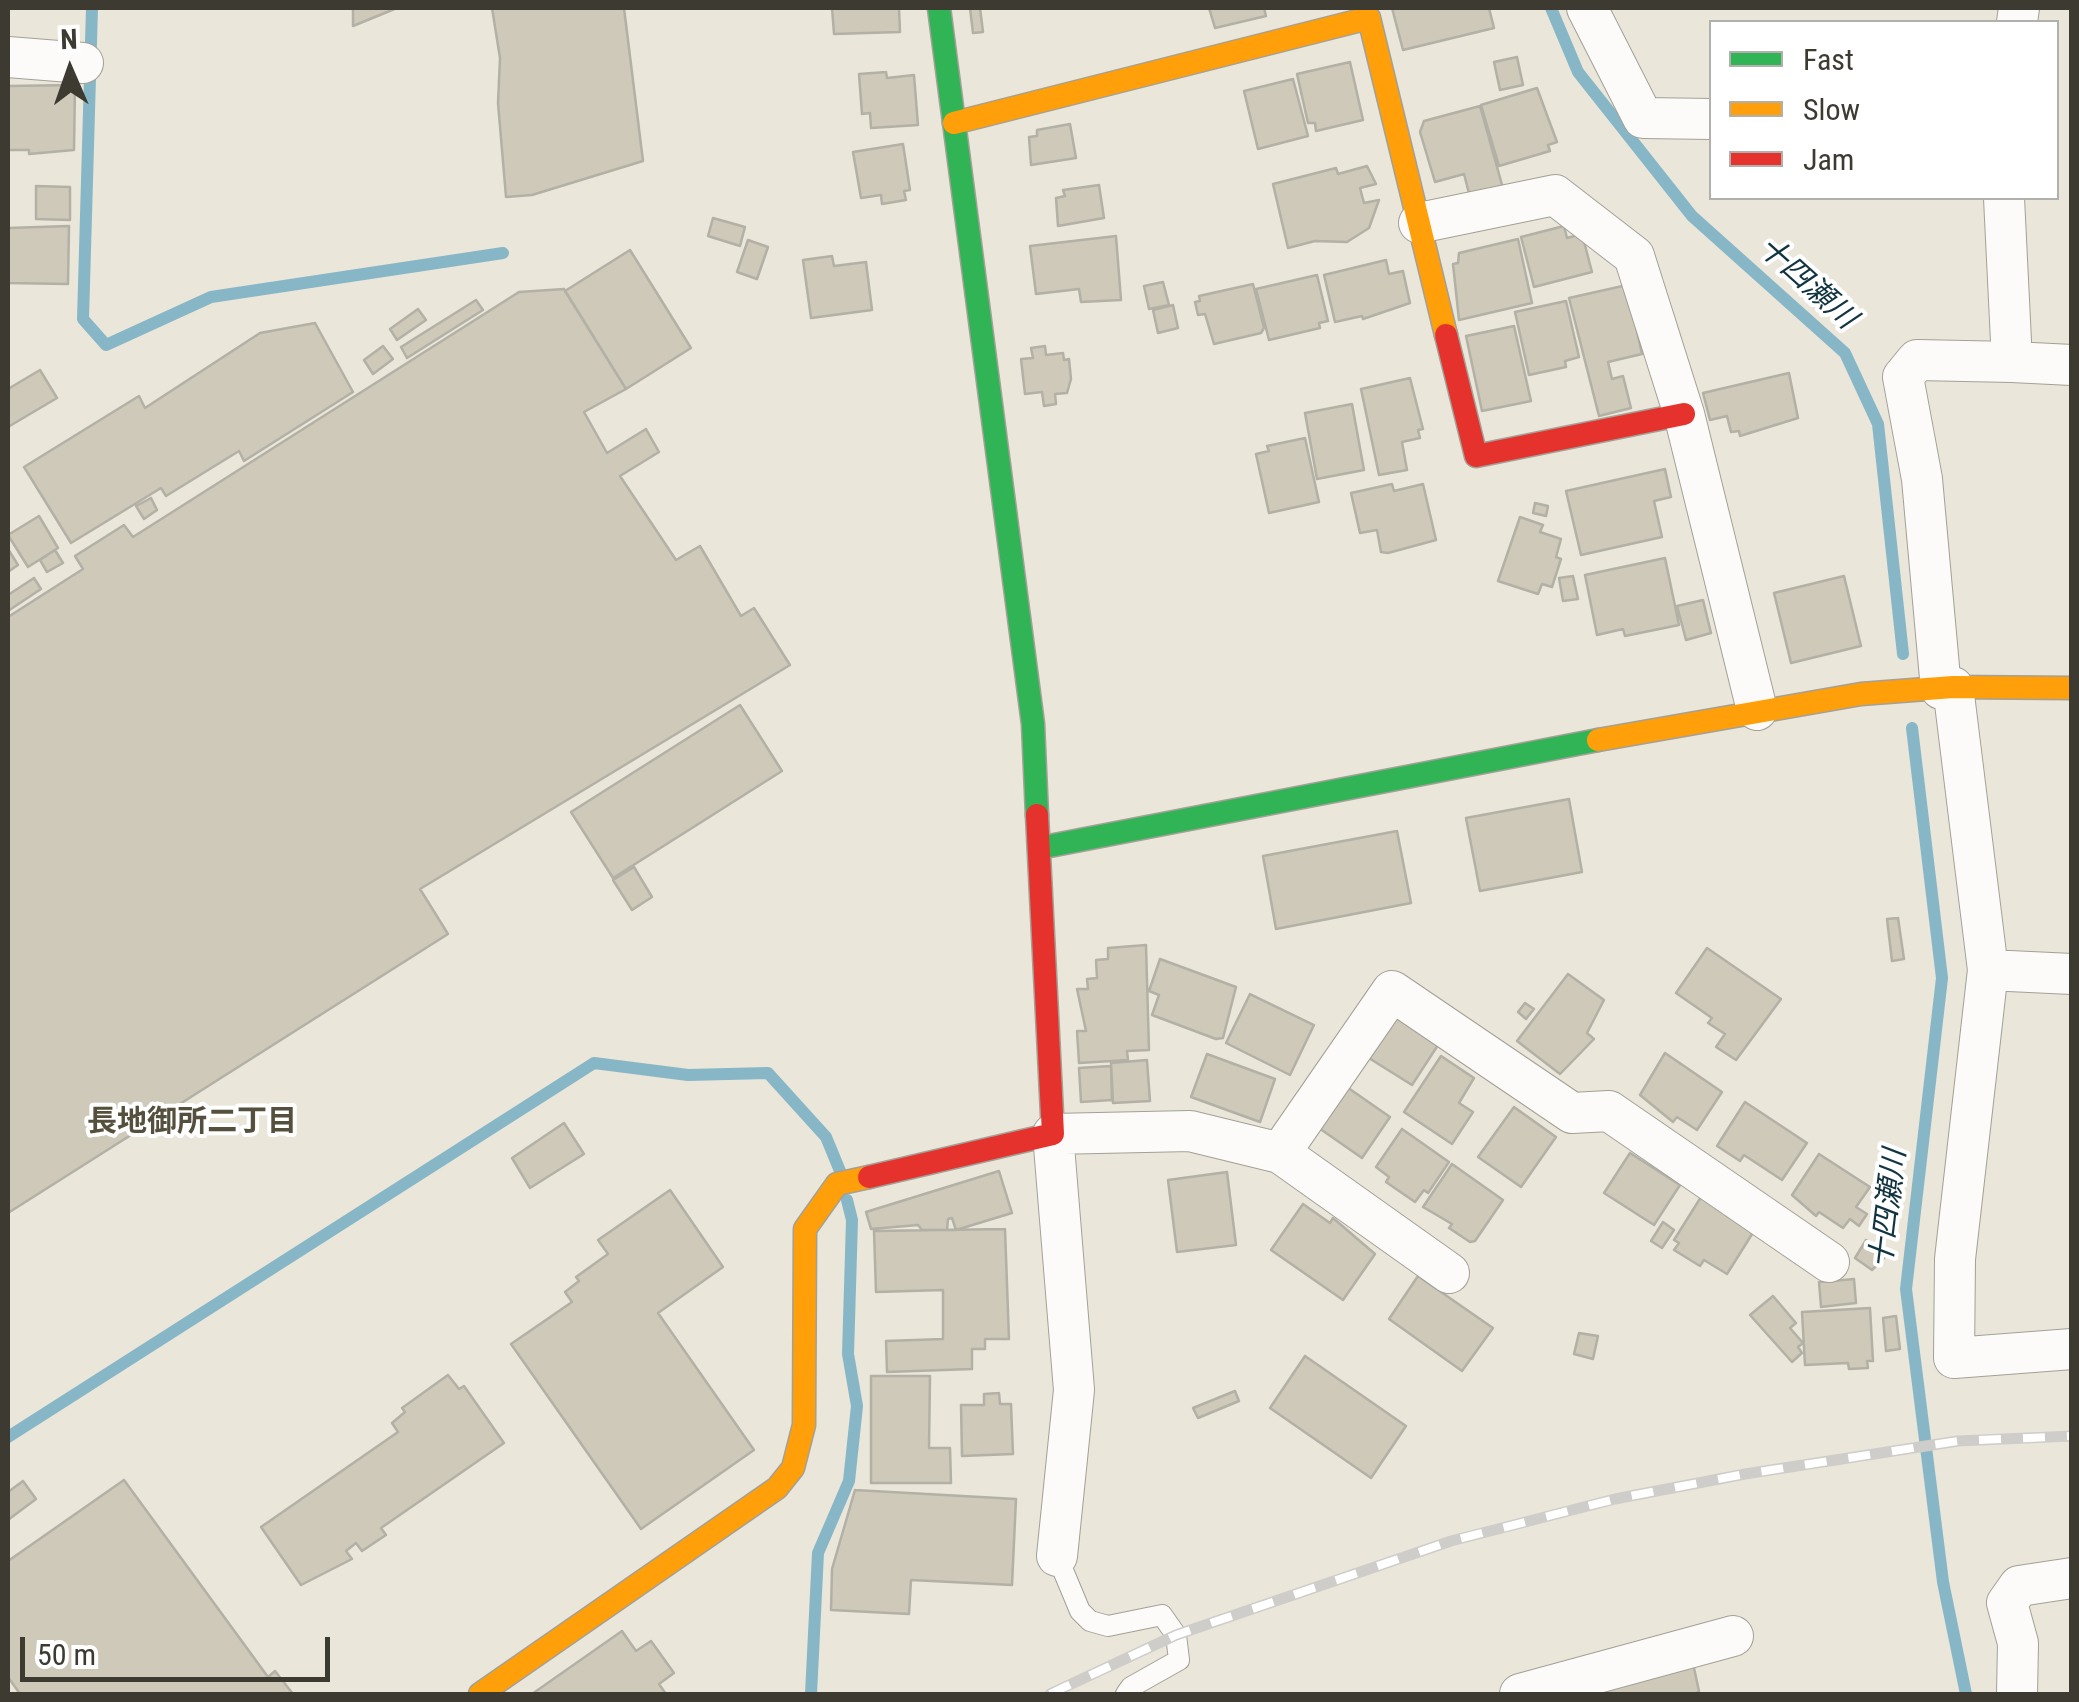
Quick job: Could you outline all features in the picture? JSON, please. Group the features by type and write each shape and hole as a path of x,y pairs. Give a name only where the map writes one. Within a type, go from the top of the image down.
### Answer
{"street":[{"path":"939,8 986,340 1028,685 1053,1134 1074,1390 1057,1556"},
{"path":"1587,8 1643,118 1709,118"},
{"path":"954,123 1369,18 1476,456 1684,414"},
{"path":"8,57 83,63"},
{"path":"1419,223 1555,195 1634,256 1684,414 1756,710"},
{"path":"2004,200 2012,362"},
{"path":"2072,364 1916,360 1903,378 1922,479 1947,688 1988,970 1955,1259 1954,1358 2072,1349"},
{"path":"1039,848 1756,710 1861,694 1947,688 2072,688"},
{"path":"1988,970 2072,974"},
{"path":"1280,1152 1392,991 1572,1114 1610,1111 1829,1262"},
{"path":"480,1694 777,1488 794,1468 804,1425 804,1229 837,1184 1053,1134 1190,1131 1280,1152 1449,1273"},
{"path":"2017,1694 2018,1642 2007,1603 2019,1586 2072,1578"},
{"path":"1520,1694 1733,1636"}],"lane":[{"path":"1057,1556 1080,1612 1090,1621 1108,1626 1162,1616 1176,1635 1179,1660 1131,1686 1126,1694"}],"building":[{"path":"353,8 397,8 353,26"},
{"path":"492,8 624,8 643,161 532,195 506,197 498,103 500,58"},
{"path":"832,8 899,8 900,32 834,34"},
{"path":"970,8 980,8 983,32 973,33"},
{"path":"1209,8 1264,8 1266,16 1215,28"},
{"path":"1392,8 1489,8 1494,28 1403,50"},
{"path":"1517,57 1523,85 1500,90 1494,62"},
{"path":"1350,62 1363,120 1316,131 1315,123 1308,123 1297,74"},
{"path":"886,72 887,78 914,75 918,125 871,128 870,113 862,114 859,74"},
{"path":"1293,79 1308,136 1258,149 1244,91"},
{"path":"75,85 74,150 29,154 29,150 8,150 8,86"},
{"path":"1537,88 1557,142 1548,145 1550,151 1499,166 1481,105"},
{"path":"1480,106 1504,192 1471,201 1464,174 1435,182 1420,132 1424,121"},
{"path":"1070,124 1076,158 1031,165 1029,137 1037,136 1037,130"},
{"path":"903,144 910,190 904,191 906,200 882,204 881,195 861,198 853,152"},
{"path":"1367,166 1376,184 1360,188 1364,203 1379,200 1369,228 1347,242 1315,241 1288,248 1273,184 1336,168 1338,174"},
{"path":"1099,185 1104,218 1058,226 1056,198 1065,196 1063,190"},
{"path":"36,186 70,187 70,220 36,219"},
{"path":"713,218 745,227 740,246 708,236"},
{"path":"69,226 68,284 8,283 8,228"},
{"path":"1564,226 1567,238 1582,234 1592,272 1534,287 1521,237"},
{"path":"1116,236 1121,300 1081,302 1079,289 1036,294 1030,246"},
{"path":"1518,239 1532,303 1459,320 1453,264 1458,263 1459,253"},
{"path":"748,240 768,247 757,279 737,272"},
{"path":"630,250 691,348 626,389 565,291"},
{"path":"832,256 834,266 866,262 872,310 811,318 803,260"},
{"path":"1386,260 1389,274 1403,271 1410,303 1363,319 1362,316 1335,322 1324,275"},
{"path":"1317,275 1328,321 1319,323 1320,328 1269,340 1256,289"},
{"path":"1163,282 1169,305 1149,309 1144,286"},
{"path":"1253,284 1264,328 1261,333 1214,344 1205,314 1198,315 1195,302 1200,301 1199,296"},
{"path":"1627,285 1642,354 1608,362 1612,379 1623,376 1631,408 1599,416 1569,298"},
{"path":"564,289 626,389 584,412 607,453 646,429 659,452 620,476 676,560 700,546 741,616 754,608 790,665 420,889 448,934 8,1213 8,617 83,569 75,556 124,525 133,537 519,292"},
{"path":"476,300 483,310 407,358 401,347"},
{"path":"1566,301 1579,357 1565,361 1566,367 1529,375 1515,312"},
{"path":"1173,305 1178,328 1158,333 1153,310"},
{"path":"418,309 426,320 397,340 390,329"},
{"path":"315,323 353,392 244,461 239,451 166,496 161,488 71,543 24,467 139,396 145,408 260,333"},
{"path":"1514,326 1531,401 1482,411 1466,336"},
{"path":"383,346 393,359 373,374 364,360"},
{"path":"1045,346 1046,355 1063,353 1064,360 1069,359 1071,379 1067,393 1055,394 1056,404 1044,406 1042,392 1025,394 1021,359 1033,358 1031,348"},
{"path":"40,370 57,398 8,427 8,389"},
{"path":"1789,373 1798,418 1740,436 1739,431 1731,432 1727,416 1710,420 1703,393"},
{"path":"1410,378 1423,429 1418,430 1420,438 1402,442 1407,470 1379,475 1361,389"},
{"path":"1352,404 1364,470 1317,479 1305,413"},
{"path":"1305,438 1319,502 1269,513 1256,454 1269,451 1267,446"},
{"path":"1665,469 1671,497 1654,501 1662,537 1581,555 1566,491"},
{"path":"1392,484 1394,491 1423,484 1436,540 1388,553 1381,552 1377,530 1360,533 1351,493"},
{"path":"151,498 157,510 144,519 136,506"},
{"path":"1535,503 1548,506 1546,516 1533,513"},
{"path":"39,516 58,548 28,567 8,535"},
{"path":"1520,517 1543,525 1540,532 1561,539 1556,557 1561,559 1552,587 1542,584 1538,594 1498,581"},
{"path":"8,549 18,565 8,572"},
{"path":"55,550 63,563 47,572 40,560"},
{"path":"1665,558 1679,625 1625,636 1623,629 1597,635 1585,575"},
{"path":"1573,576 1578,599 1563,601 1559,578"},
{"path":"1844,576 1861,646 1791,663 1774,593"},
{"path":"34,578 41,589 8,611 8,595"},
{"path":"1703,600 1711,633 1686,640 1677,606"},
{"path":"740,705 782,771 613,878 571,812"},
{"path":"1569,799 1582,872 1480,891 1466,818"},
{"path":"1397,831 1411,903 1276,929 1263,856"},
{"path":"634,867 652,897 632,910 613,880"},
{"path":"1898,918 1904,959 1892,961 1887,919"},
{"path":"1146,945 1149,1050 1127,1051 1128,1060 1079,1063 1077,1031 1086,1031 1077,989 1088,989 1087,979 1097,978 1096,960 1108,959 1108,948"},
{"path":"1707,948 1781,999 1736,1060 1716,1047 1725,1034 1708,1023 1712,1018 1676,993"},
{"path":"1160,959 1236,987 1223,1038 1216,1039 1152,1015 1159,995 1149,991"},
{"path":"1568,974 1604,1000 1587,1033 1594,1039 1560,1074 1517,1041"},
{"path":"1250,994 1314,1025 1290,1075 1226,1043"},
{"path":"1525,1003 1534,1009 1526,1019 1518,1012"},
{"path":"1391,1011 1440,1042 1412,1085 1364,1055"},
{"path":"1665,1053 1722,1092 1697,1130 1677,1117 1673,1122 1640,1095"},
{"path":"1207,1054 1275,1079 1260,1122 1191,1097"},
{"path":"1441,1056 1474,1078 1459,1103 1473,1112 1452,1144 1404,1112"},
{"path":"1147,1060 1150,1101 1113,1103 1111,1063"},
{"path":"1111,1066 1112,1100 1081,1102 1079,1068"},
{"path":"1344,1085 1390,1117 1362,1158 1316,1126"},
{"path":"1745,1102 1807,1143 1782,1180 1744,1155 1740,1161 1717,1146"},
{"path":"1514,1107 1556,1137 1521,1187 1478,1157"},
{"path":"564,1123 584,1154 530,1188 512,1158"},
{"path":"1402,1129 1449,1162 1428,1193 1424,1190 1415,1202 1386,1182 1389,1177 1376,1167"},
{"path":"1630,1153 1680,1185 1654,1225 1604,1193"},
{"path":"1819,1154 1870,1187 1856,1207 1867,1214 1859,1226 1850,1219 1843,1228 1819,1212 1816,1216 1792,1195"},
{"path":"1452,1164 1503,1200 1475,1241 1470,1242 1449,1228 1452,1224 1423,1207"},
{"path":"999,1171 1012,1213 956,1230 952,1218 948,1219 947,1230 922,1230 918,1225 871,1229 866,1212"},
{"path":"1227,1172 1236,1245 1177,1252 1168,1180"},
{"path":"670,1190 723,1267 658,1313 754,1450 641,1529 511,1344 572,1302 565,1292 579,1281 576,1277 608,1254 598,1240"},
{"path":"1701,1197 1754,1231 1727,1274 1704,1260 1700,1266 1674,1250 1679,1243 1674,1240"},
{"path":"1303,1204 1330,1223 1333,1218 1375,1254 1343,1300 1271,1250"},
{"path":"1663,1222 1674,1230 1662,1248 1651,1241"},
{"path":"1005,1229 1009,1339 985,1339 985,1349 972,1349 972,1369 887,1372 886,1341 943,1339 943,1290 876,1292 874,1231"},
{"path":"1866,1240 1888,1254 1872,1270 1855,1258"},
{"path":"1418,1276 1493,1328 1462,1371 1389,1319"},
{"path":"1854,1279 1856,1303 1821,1307 1819,1282"},
{"path":"1773,1296 1796,1323 1790,1328 1803,1343 1798,1347 1802,1353 1792,1362 1750,1315"},
{"path":"1870,1308 1873,1361 1867,1361 1868,1368 1849,1369 1848,1363 1805,1365 1802,1312"},
{"path":"1896,1316 1900,1349 1886,1351 1883,1318"},
{"path":"1579,1333 1598,1336 1593,1359 1574,1354"},
{"path":"1305,1356 1406,1426 1371,1478 1270,1408"},
{"path":"448,1375 459,1389 464,1386 504,1443 381,1528 386,1535 362,1551 356,1543 346,1551 352,1559 301,1585 261,1527 398,1432 392,1423 405,1412 402,1408"},
{"path":"871,1376 930,1376 929,1448 950,1448 951,1483 871,1483"},
{"path":"1235,1391 1239,1401 1198,1418 1193,1408"},
{"path":"999,1393 1000,1404 1011,1404 1013,1454 962,1456 961,1405 984,1405 984,1394"},
{"path":"124,1480 268,1677 275,1671 293,1694 20,1694 8,1677 8,1561"},
{"path":"23,1481 36,1499 8,1520 8,1492"},
{"path":"855,1490 1016,1499 1012,1585 911,1580 909,1614 831,1610 832,1569"},
{"path":"622,1631 636,1651 651,1641 674,1673 659,1684 666,1694 532,1694"},
{"path":"1692,1659 1699,1691 1696,1694 1583,1694"}],"waterway":[{"path":"92,8 83,319 106,345 211,297 503,253"},
{"name":"十四瀬川","path":"1551,8 1578,72 1692,216 1845,353 1878,424 1903,654"},
{"name":"十四瀬川","path":"1912,728 1942,978 1906,1289 1943,1582 1966,1694"},
{"path":"8,1437 594,1063 688,1075 768,1073 826,1137 840,1171"},
{"path":"811,1694 818,1553 849,1481 857,1406 848,1354 852,1220 847,1200"}],"railway":[{"path":"1050,1694 1176,1635 1451,1541 1615,1499 1958,1441 2072,1436"}],"traffic: fast":[{"path":"939,8 1033,724 1037,815"},
{"path":"1039,848 1598,740"}],"traffic: slow":[{"path":"954,123 1369,18 1446,335"},
{"path":"1598,740 1861,694 1953,687 2072,688"},
{"path":"480,1694 777,1488 793,1468 804,1425 805,1229 837,1184 869,1177"}],"traffic: jam":[{"path":"1446,335 1476,456 1684,414"},
{"path":"869,1177 1053,1134 1037,815"}],"district":[{"name":"長地御所二丁目","path":"192,1123"}]}
